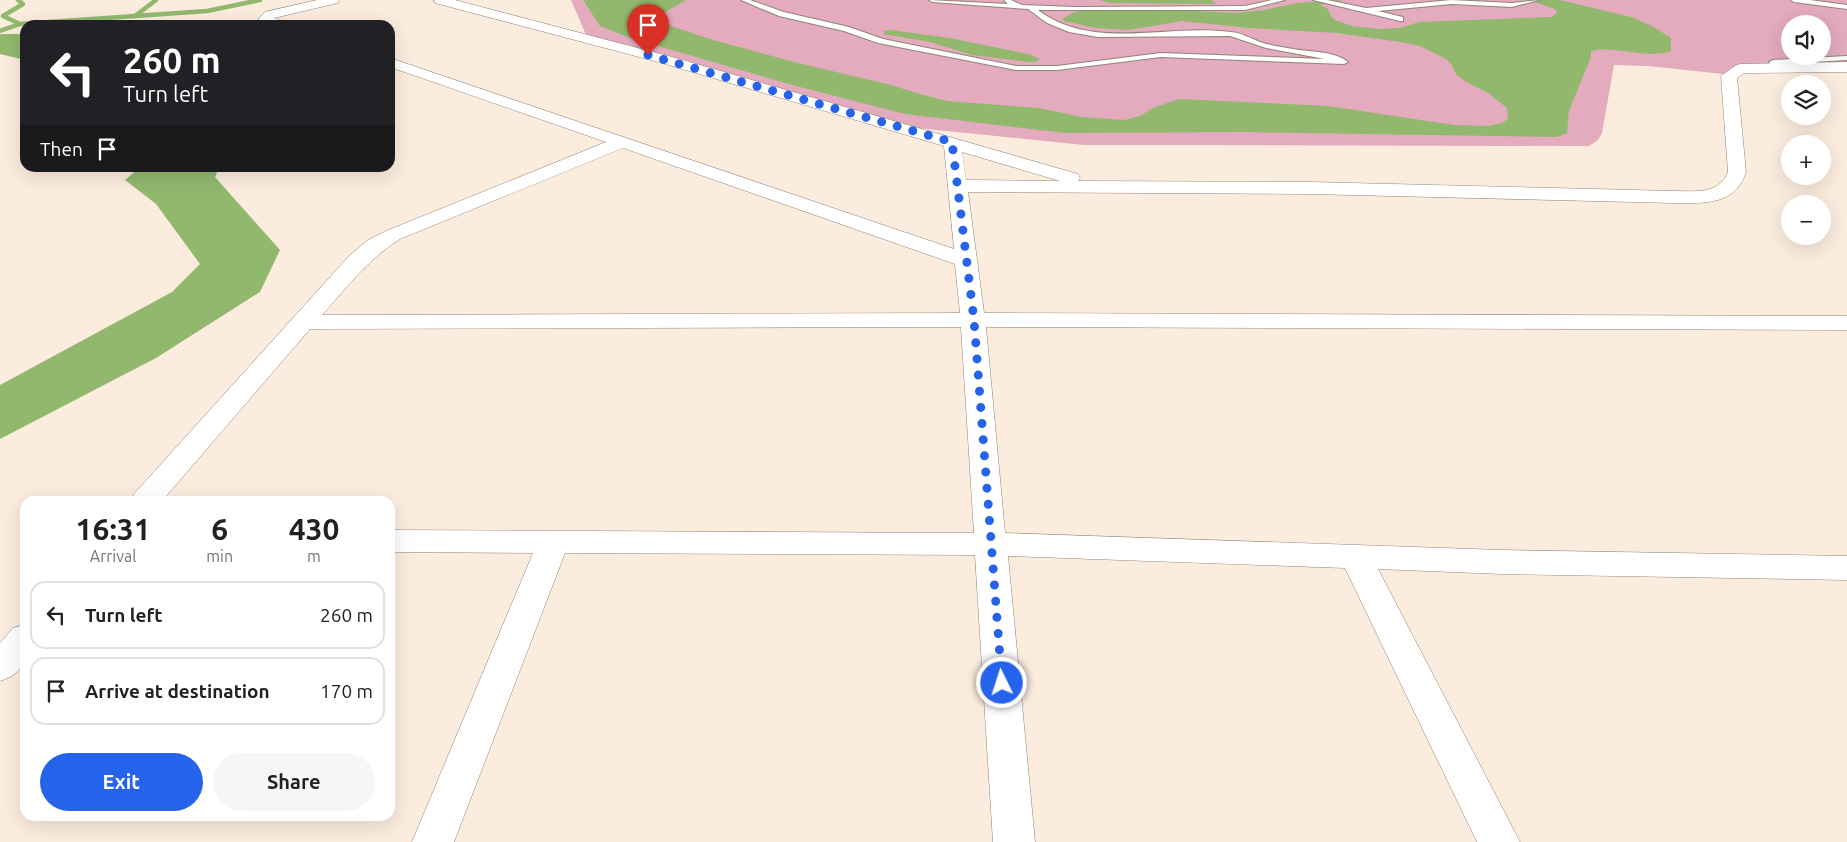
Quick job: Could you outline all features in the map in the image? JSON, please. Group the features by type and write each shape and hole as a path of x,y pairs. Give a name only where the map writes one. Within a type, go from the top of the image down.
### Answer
{"street":[{"path":"268,20 265,19 270,15 333,0"},
{"path":"440,0 667,60 1101,187"},
{"path":"395,64 966,260"},
{"path":"957,186 1310,188 1674,197 1713,195 1728,190 1735,182 1737,172 1729,76 1740,69 1847,67"},
{"path":"149,496 357,261 376,245 393,235 622,142"},
{"path":"952,142 974,320 1014,842"},
{"path":"303,322 974,320 1847,323"},
{"path":"395,540 991,544 1719,567 1847,568"},
{"path":"433,842 554,540"},
{"path":"1355,556 1499,842"},
{"path":"0,667 20,644"}],"lane":[{"path":"744,0 782,14 837,26 881,41 1016,68 1057,68 1161,55 1344,62 1334,58 1265,46 1230,34 1107,35 1083,32 1050,23 1026,8 1012,4 1007,0"},
{"path":"932,0 1026,8 1245,8 1282,0"},
{"path":"1316,0 1400,19"},
{"path":"1366,10 1452,2 1524,4 1536,0"},
{"path":"1794,0 1847,7"},
{"path":"1776,67 1773,62 1847,58"}],"shaded area":[{"path":"571,0 1847,0 1847,65 1734,68 1723,74 1648,66 1614,65 1602,133 1598,140 1589,146 1084,145 908,127 587,37"},
{"path":"583,0 686,0 657,17 659,20 674,27 713,40 947,101 1039,108 1082,117 1125,120 1140,116 1153,108 1179,99 1328,106 1454,125 1488,126 1502,123 1508,119 1507,108 1488,93 1456,74 1446,59 1420,46 1337,33 1248,28 1182,21 1129,30 1095,28 1062,19 1075,12 1086,10 1155,9 1236,13 1264,10 1297,3 1344,0 1320,5 1328,9 1335,20 1352,26 1379,29 1400,28 1419,22 1551,17 1557,13 1555,9 1529,0 1560,0 1631,17 1652,26 1671,38 1671,51 1651,54 1611,50 1591,51 1591,57 1569,111 1567,133 1557,137 1241,132 1065,133 905,114 796,86 630,38 600,26"},
{"path":"1100,0 1211,0 1216,4 1109,3"},
{"path":"890,30 950,38 1028,54 1040,59 1036,62 1028,62 972,55 930,42 884,34 884,31"},
{"path":"0,34 20,34 20,59 0,54"},
{"path":"134,172 217,172 215,177 280,250 260,292 156,358 0,439 0,385 172,292 200,264 156,204 125,180"}],"waterway":[{"path":"18,0 23,4 3,16 20,24"},
{"path":"135,16 156,0"},
{"path":"78,20 207,11 260,0"},
{"path":"0,31 20,24"}],"route":[{"path":"648,55 952,142 974,320 1002,683"}]}
